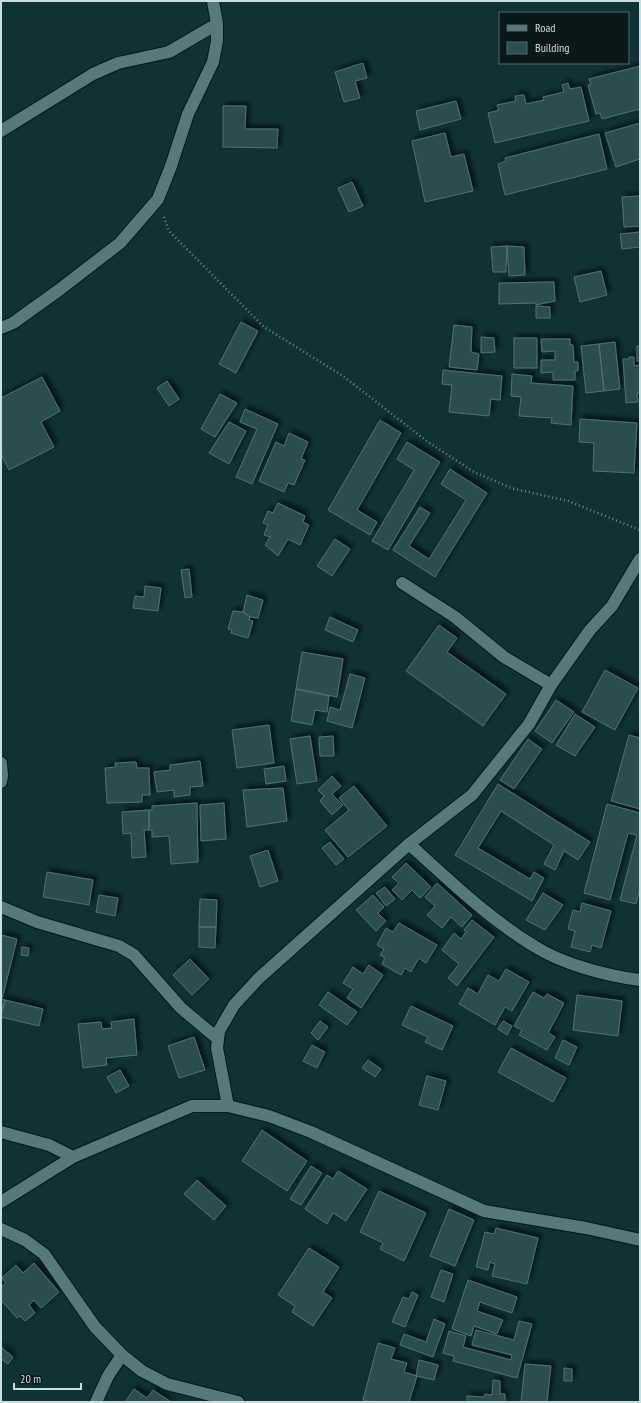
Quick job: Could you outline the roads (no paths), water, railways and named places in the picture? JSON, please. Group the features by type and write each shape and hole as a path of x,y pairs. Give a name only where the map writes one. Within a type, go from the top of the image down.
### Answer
{"street":[{"path":"1,328 13,323 120,243 158,199 171,166 188,114 213,62 217,41 217,24 213,1"},
{"path":"1,131 93,74 118,63 169,52 217,24"},
{"path":"228,1106 219,1062 218,1039 219,1031 234,1005 259,978 409,844 472,795 529,724 551,685 590,630 612,606 640,559"},
{"path":"402,582 455,617 504,658 551,685"},
{"path":"1,763 1,782"},
{"path":"409,844 489,914 534,947 606,975 640,980"},
{"path":"1,908 37,922 119,946 134,955 181,1008 218,1039"},
{"path":"1,1202 73,1157 192,1106 228,1106 268,1116 311,1132 484,1211 586,1228 640,1240"},
{"path":"1,1132 49,1145 73,1157"},
{"path":"1,1229 25,1240 44,1254 95,1327 122,1355 142,1372 167,1384 238,1402"},
{"path":"96,1402 108,1376 122,1355"}]}
